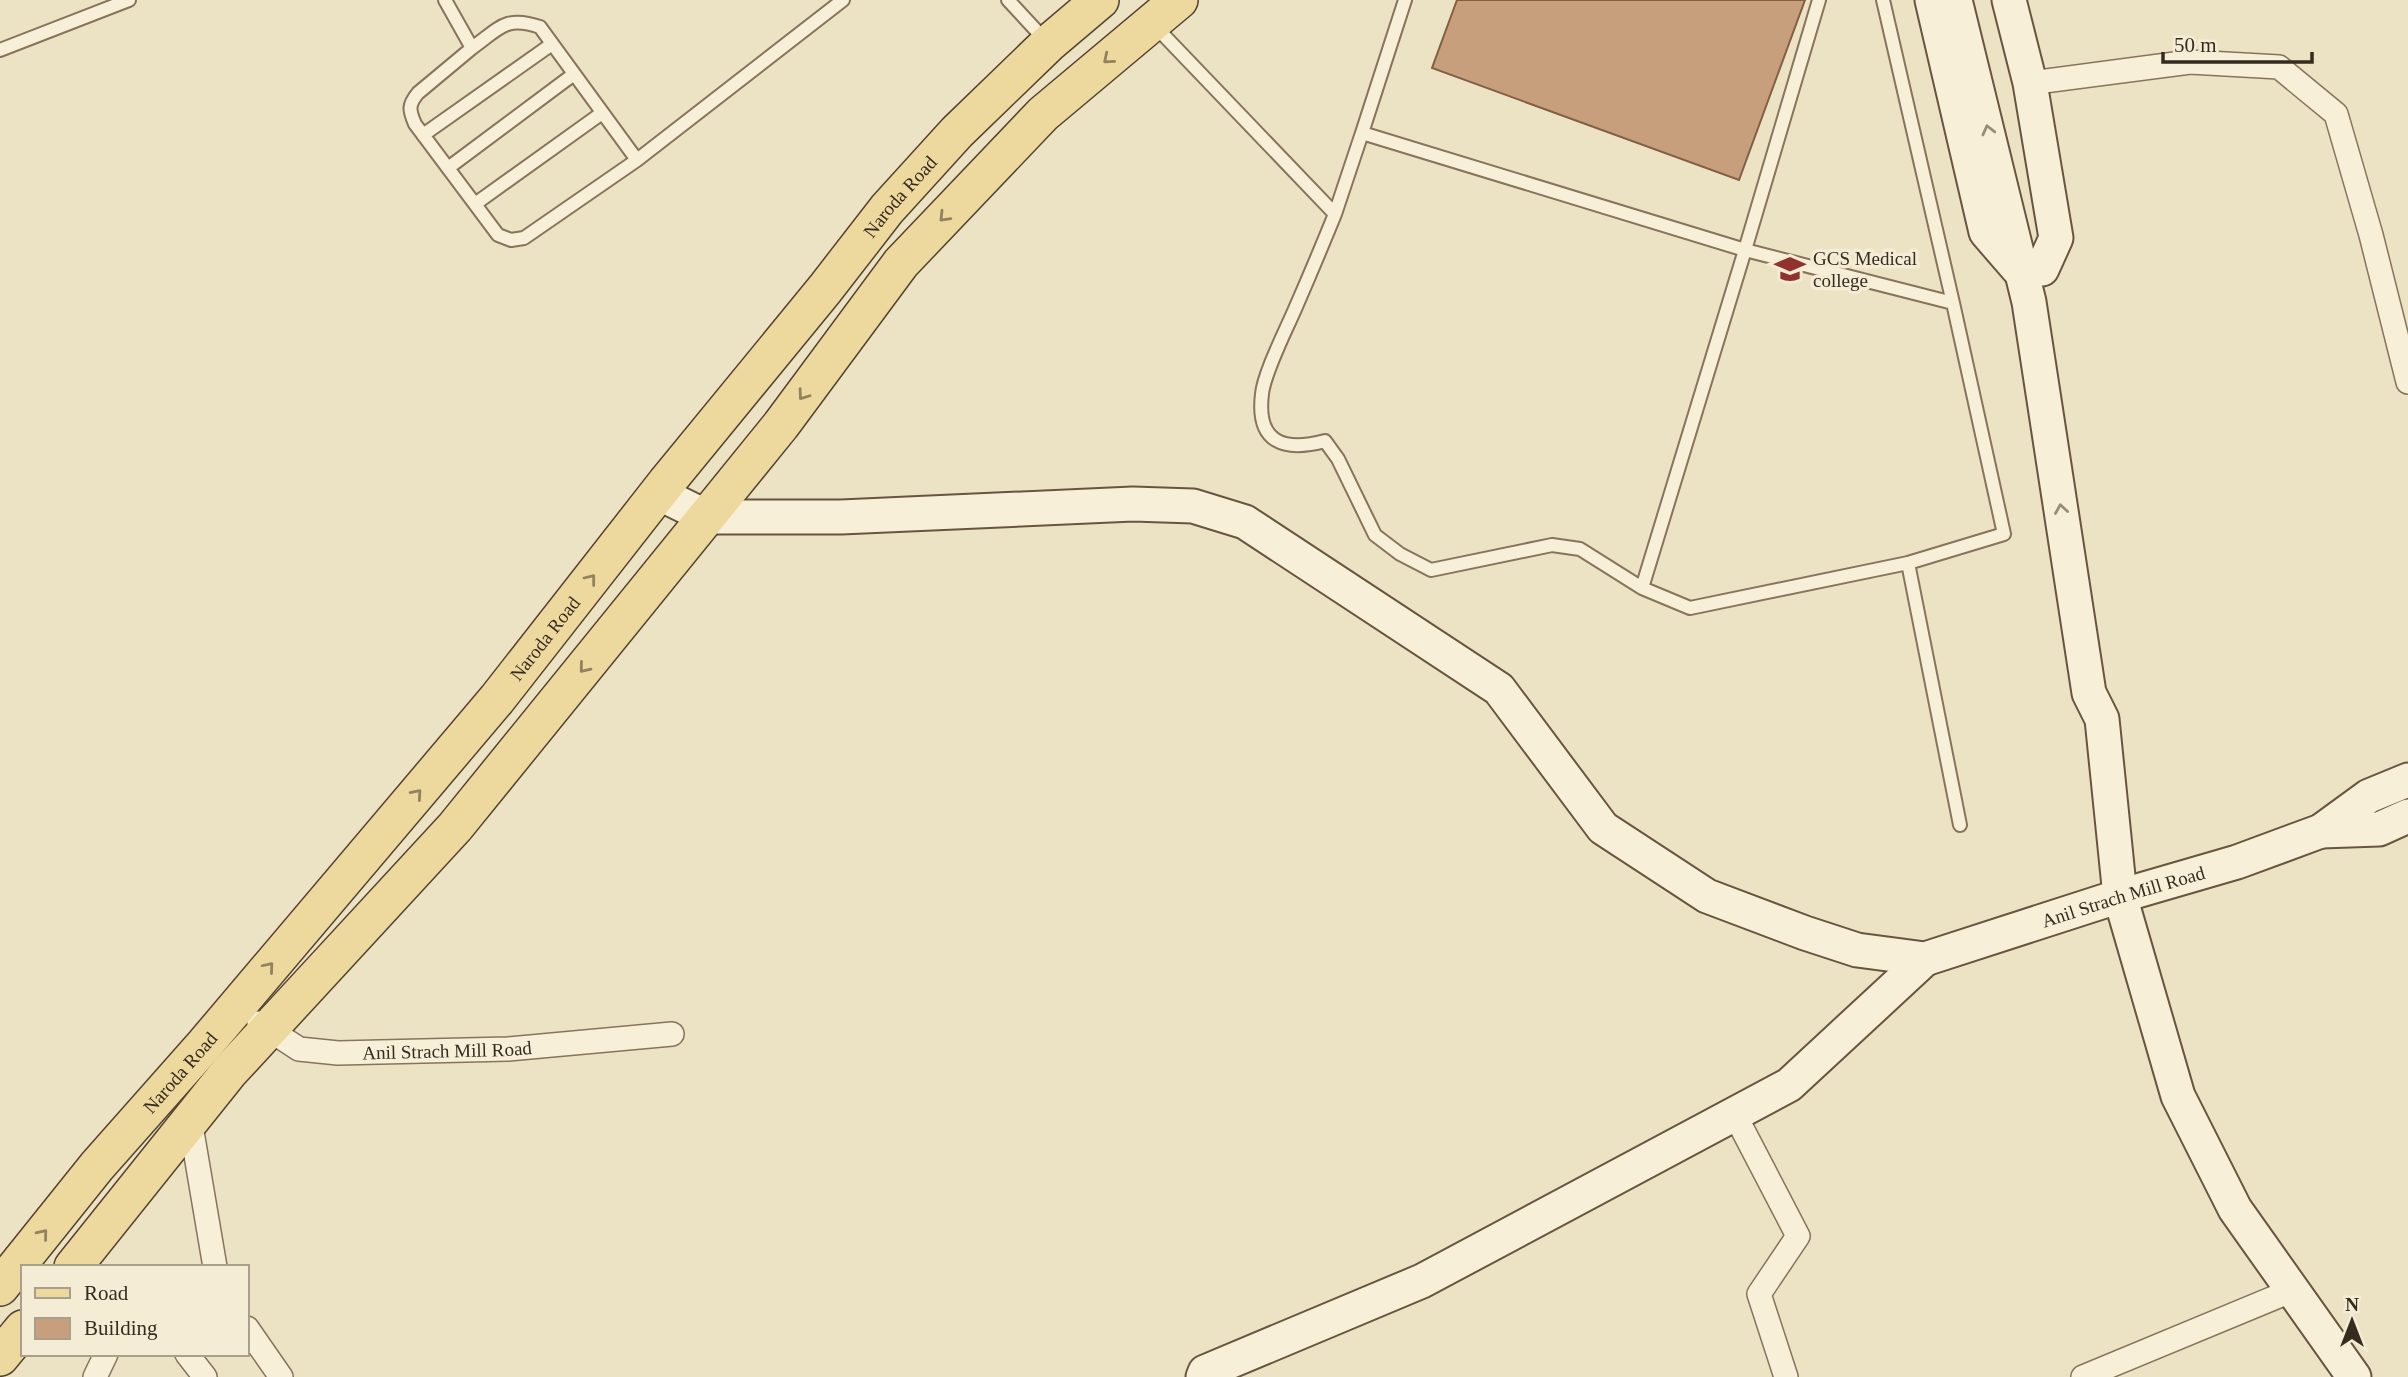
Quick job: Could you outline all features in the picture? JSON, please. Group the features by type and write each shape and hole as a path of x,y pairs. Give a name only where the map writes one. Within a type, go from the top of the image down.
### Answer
{"main road":[{"name":"Naroda Road","path":"0,1287 97,1166 497,699 658,493 887,209 957,132 1048,44 1100,0"},
{"name":"Naroda Road","path":"74,1265 229,1072 455,827 781,425 901,263 1043,114 1166,11"},
{"path":"0,1357 21,1331"}],"street":[{"path":"1932,0 1986,232 2032,271"},
{"path":"1955,0 2015,195"},
{"path":"1978,0 2032,271 2029,302 2089,693 2102,719 2120,896 2178,1096 2235,1209 2354,1377"},
{"path":"2009,0 2030,83 2056,238 2032,271"},
{"path":"2030,83 2190,62 2279,67 2336,114 2371,235 2408,382"},
{"path":"658,493 707,517 841,517 1133,504 1193,506 1245,522 1499,689 1603,828 1707,896 1857,950 1925,959"},
{"path":"2396,785 2403,819"},
{"name":"Anil Strach Mill Road","path":"1925,959 2120,896 2237,862 2321,831 2369,796 2396,785"},
{"name":"Anil Strach Mill Road","path":"2321,831 2379,829 2403,819"},
{"path":"1203,1377 1205,1373 1422,1281 1789,1085 1925,959"},
{"name":"Anil Strach Mill Road","path":"236,1006 299,1049 365,1053 508,1049 672,1034"},
{"path":"1735,1115 1798,1236 1759,1294 1786,1377"},
{"path":"190,1120 215,1265"},
{"path":"2083,1377 2293,1290"},
{"path":"248,1329 281,1377"},
{"path":"95,1377 105,1356"},
{"path":"189,1356 205,1377"}],"lane":[{"path":"96,13 110,0"},
{"path":"0,50 129,0"},
{"path":"445,0 472,48"},
{"path":"637,160 540,27 522,21 505,24 472,48 433,79 412,101 409,110 415,124 498,235 511,240 524,238 637,160 843,0"},
{"path":"1008,0 1048,44"},
{"path":"1405,0 1335,214 1274,358 1262,393 1263,425 1271,439 1289,446 1305,446 1325,441 1338,459 1375,535 1400,554 1431,570 1552,545 1580,550 1642,588 1689,608 1909,563 2004,534 1883,0"},
{"path":"1642,588 1819,0"},
{"path":"1166,11 1335,214"},
{"path":"423,135 552,44"},
{"path":"448,168 574,74"},
{"path":"475,204 602,113"},
{"path":"1362,133 1745,250 1953,303"},
{"path":"1909,563 1960,825"}],"building":[{"path":"1457,0 1805,0 1739,180 1432,68"}],"place":[{"name":"GCS Medical college","path":"1790,269"}]}
